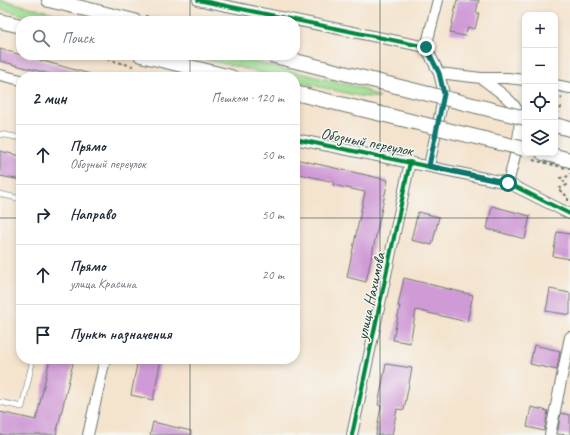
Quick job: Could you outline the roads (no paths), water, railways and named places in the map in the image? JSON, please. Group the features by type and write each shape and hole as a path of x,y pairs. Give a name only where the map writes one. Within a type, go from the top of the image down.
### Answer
{"main road":[{"path":"49,0 114,16"},
{"path":"0,21 16,25"},
{"path":"161,60 211,72"},
{"path":"291,60 522,117"},
{"path":"300,94 522,148"},
{"path":"558,121 570,129"},
{"path":"555,156 570,160"}],"street":[{"path":"198,0 276,16"},
{"path":"429,166 444,94 439,73 426,47 438,0"},
{"path":"300,21 426,47"},
{"path":"439,73 481,78 522,80"},
{"path":"0,75 16,79"},
{"path":"481,78 505,95 518,109 520,126 508,183"},
{"path":"558,86 570,88"},
{"name":"Обозный переулок","path":"300,140 508,183 570,214"},
{"name":"улица Нахимова","path":"352,435 410,162"},
{"path":"550,435 570,337"},
{"path":"88,435 104,364"}],"lane":[{"path":"0,134 16,137"},
{"path":"0,194 16,198"},
{"path":"0,402 22,407 32,364"}]}
